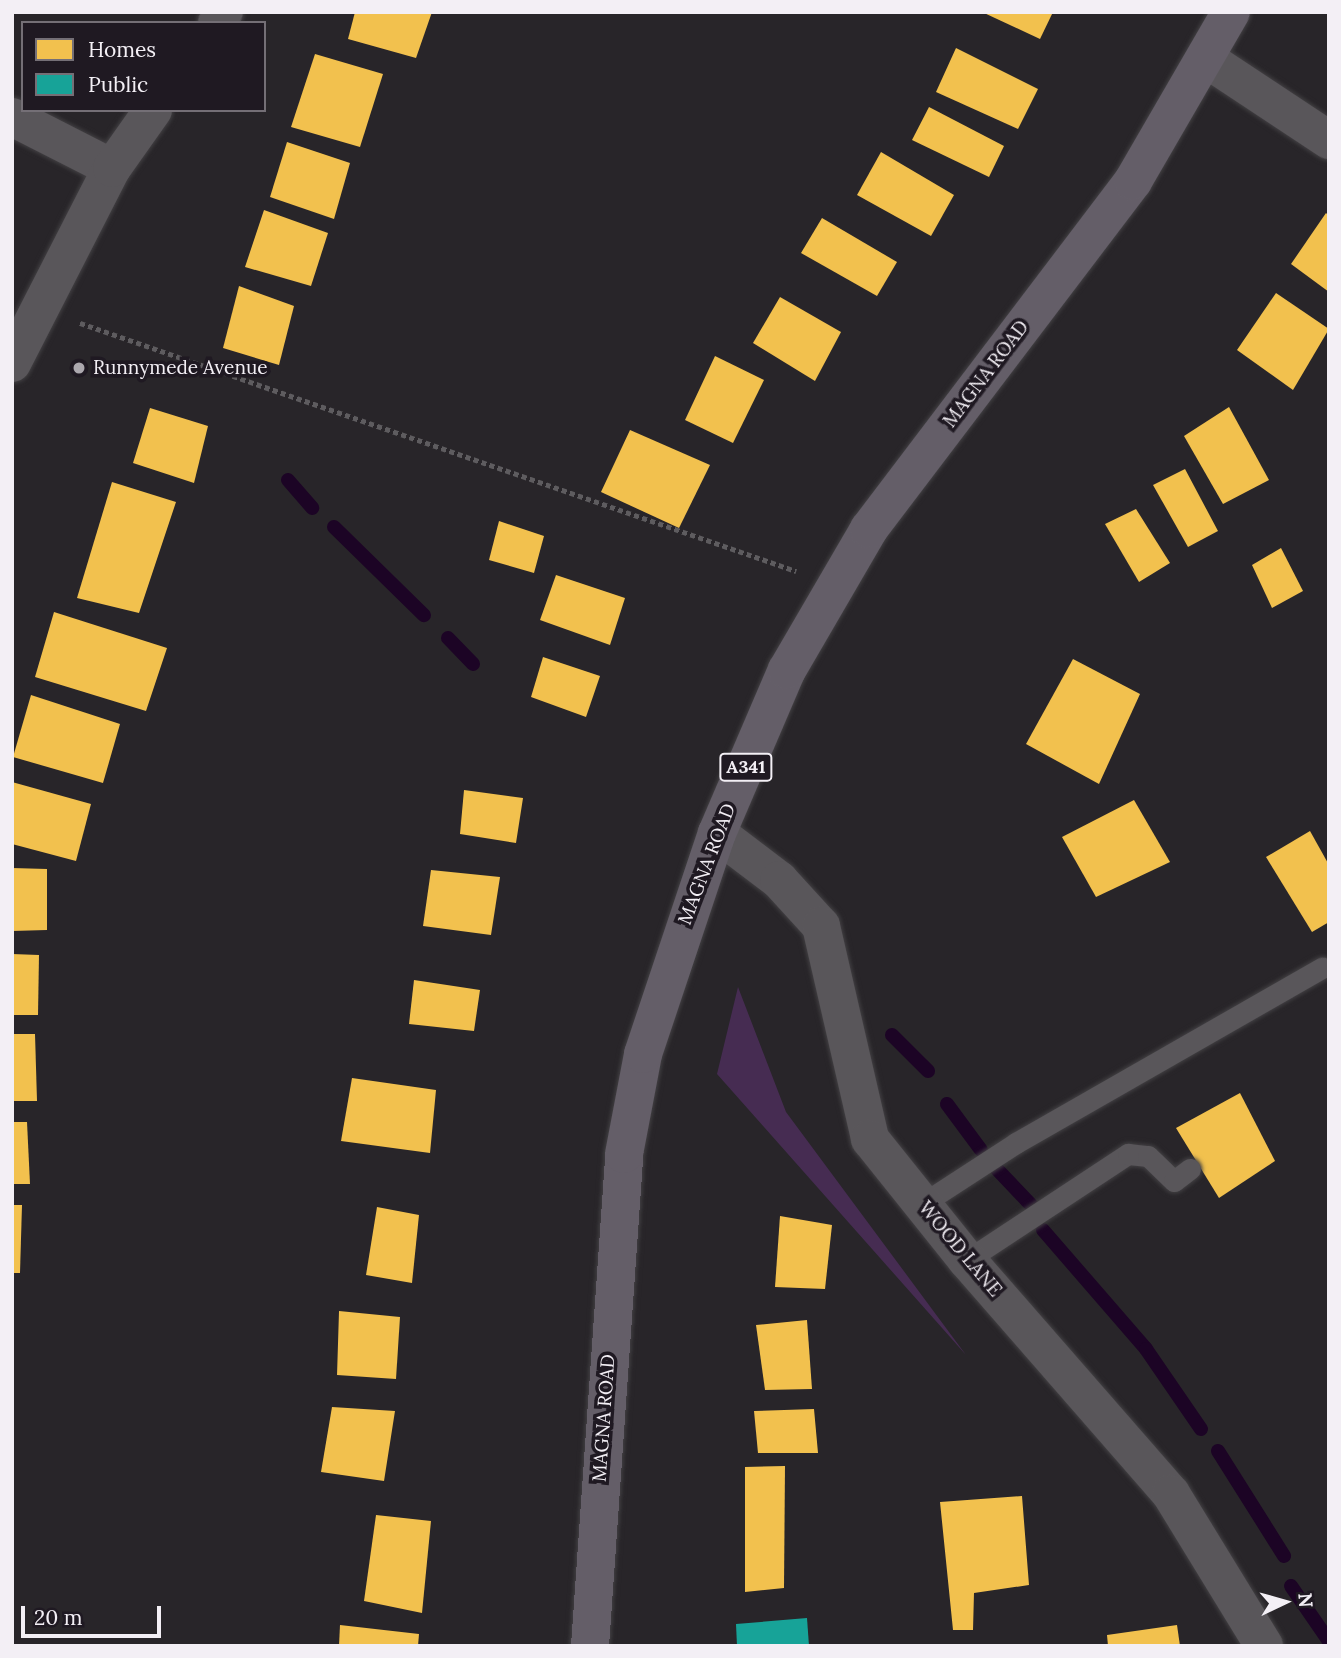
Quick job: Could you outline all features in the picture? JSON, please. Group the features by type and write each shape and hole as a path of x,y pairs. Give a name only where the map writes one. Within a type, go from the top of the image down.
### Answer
{"main road":[{"name":"MAGNA ROAD","path":"590,1646 624,1154 643,1054 717,833 787,670 869,529 1133,181 1231,12"}],"street":[{"path":"1205,58 1329,140"},
{"path":"12,363 112,167 152,112"},
{"path":"12,117 112,167"},
{"name":"WOOD LANE","path":"717,833 779,880 821,926 870,1139 967,1260 1171,1494 1264,1646"}],"lane":[{"path":"922,1204 1016,1143 1322,968"},
{"path":"967,1260 1128,1154 1148,1156 1174,1181 1190,1169"}],"path":[{"path":"39,309 837,585"}],"shaded area":[{"path":"738,987 786,1112 966,1355 717,1074"}],"building: Homes":[{"path":"355,12 432,12 416,58 348,39"},
{"path":"982,12 1053,12 1040,39"},
{"path":"956,48 1038,89 1018,129 936,92"},
{"path":"315,54 383,74 360,147 291,127"},
{"path":"929,107 1004,146 989,177 912,140"},
{"path":"287,142 350,163 334,219 270,197"},
{"path":"881,152 954,195 931,236 857,195"},
{"path":"264,210 328,233 311,286 245,267"},
{"path":"1326,213 1329,216 1329,292 1291,264"},
{"path":"822,218 897,262 877,296 801,253"},
{"path":"239,286 294,306 279,365 223,348"},
{"path":"1276,293 1329,329 1293,390 1237,350"},
{"path":"780,297 841,332 815,381 753,343"},
{"path":"715,356 764,380 733,443 685,420"},
{"path":"1229,407 1269,480 1223,504 1184,436"},
{"path":"150,408 208,426 194,483 133,463"},
{"path":"630,430 710,465 679,528 601,492"},
{"path":"1185,469 1218,531 1188,547 1153,485"},
{"path":"112,482 176,502 139,613 77,598"},
{"path":"1136,509 1170,563 1139,582 1105,524"},
{"path":"499,521 544,536 534,573 489,560"},
{"path":"1281,548 1303,591 1272,608 1252,565"},
{"path":"556,575 625,598 610,645 540,620"},
{"path":"54,612 167,648 146,711 35,677"},
{"path":"543,657 600,676 586,717 531,697"},
{"path":"1073,659 1140,694 1099,784 1026,744"},
{"path":"31,695 120,724 103,783 13,757"},
{"path":"12,782 91,804 76,861 12,844"},
{"path":"464,790 523,798 516,843 460,834"},
{"path":"1134,800 1170,862 1096,897 1062,837"},
{"path":"1310,831 1329,865 1329,922 1312,932 1266,857"},
{"path":"12,868 47,869 47,930 12,931"},
{"path":"431,870 500,877 491,935 423,926"},
{"path":"12,954 39,955 38,1015 12,1015"},
{"path":"414,980 480,990 474,1031 409,1024"},
{"path":"12,1034 35,1034 37,1101 12,1101"},
{"path":"352,1078 436,1090 430,1153 341,1141"},
{"path":"1240,1093 1275,1161 1219,1198 1176,1128"},
{"path":"12,1122 27,1122 30,1184 12,1184"},
{"path":"12,1205 22,1205 20,1273 12,1273"},
{"path":"377,1207 419,1215 412,1283 366,1275"},
{"path":"780,1216 832,1225 825,1289 775,1287"},
{"path":"339,1311 400,1317 396,1379 337,1375"},
{"path":"807,1320 812,1389 765,1390 756,1325"},
{"path":"332,1407 395,1411 384,1481 321,1472"},
{"path":"814,1409 818,1453 758,1453 754,1411"},
{"path":"785,1466 784,1588 745,1592 745,1467"},
{"path":"1022,1496 1029,1585 974,1593 973,1630 953,1630 940,1502"},
{"path":"376,1515 431,1521 422,1613 364,1601"},
{"path":"340,1625 419,1634 418,1646 339,1646"},
{"path":"1177,1625 1180,1646 1108,1646 1107,1635"}],"building: Public":[{"path":"807,1618 809,1646 737,1646 736,1624"}],"waterway":[{"path":"288,480 312,508"},
{"path":"334,527 424,615"},
{"path":"448,638 473,664"},
{"path":"892,1035 928,1071"},
{"path":"947,1104 981,1150"},
{"path":"994,1166 1031,1205"},
{"path":"1043,1230 1146,1349 1201,1429"},
{"path":"1218,1451 1284,1556"},
{"path":"1291,1586 1329,1641"}],"place":[{"name":"Runnymede Avenue","path":"79,368"}]}
